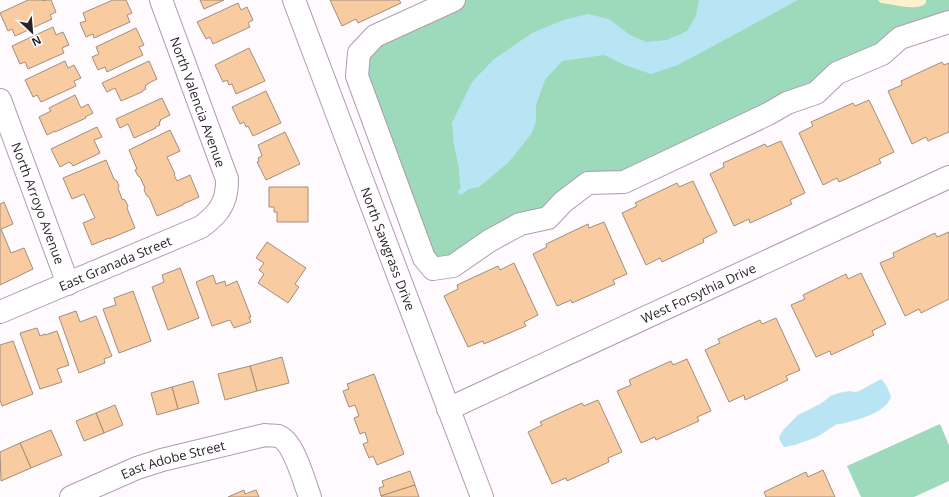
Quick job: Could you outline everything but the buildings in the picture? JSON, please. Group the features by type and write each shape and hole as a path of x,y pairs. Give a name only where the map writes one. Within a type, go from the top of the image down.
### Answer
{"street":[{"name":"North Valencia Avenue","path":"161,0 227,179 226,192 222,204"},
{"name":"North Sawgrass Drive","path":"294,0 482,497"},
{"path":"454,0 375,36 359,54 357,76 424,258 433,269 453,266 489,241 520,224 548,218 563,202 588,183 624,182 768,114 787,103 816,93 837,73 882,54 900,38 949,22"},
{"name":"North Arroyo Avenue","path":"0,100 68,284"},
{"name":"West Forsythia Drive","path":"448,409 949,177"},
{"name":"East Granada Street","path":"0,312 201,228 214,218 222,204"},
{"name":"East Adobe Street","path":"71,497 137,468 162,460 265,435 278,436 287,443 294,453 310,497"}],"green space":[{"path":"455,0 949,0 949,22 624,182 588,183 433,269 359,53"},
{"path":"940,424 949,445 949,481 914,497 861,497 847,466"}],"sand":[{"path":"878,0 926,0 926,3 917,7 905,7 881,3"}],"water":[{"path":"699,0 798,0 678,65 651,74 625,65 604,55 562,61 545,80 536,105 536,121 532,133 509,162 479,187 469,189 461,195 457,192 461,188 452,123 472,82 493,60 532,33 563,20 588,14 609,19 630,35 646,42 667,40 687,31 696,16"},
{"path":"881,379 886,385 891,397 883,408 869,415 837,424 817,437 795,445 784,447 781,443 779,437 784,429 798,415 820,404 830,396 849,391 859,391"}]}
